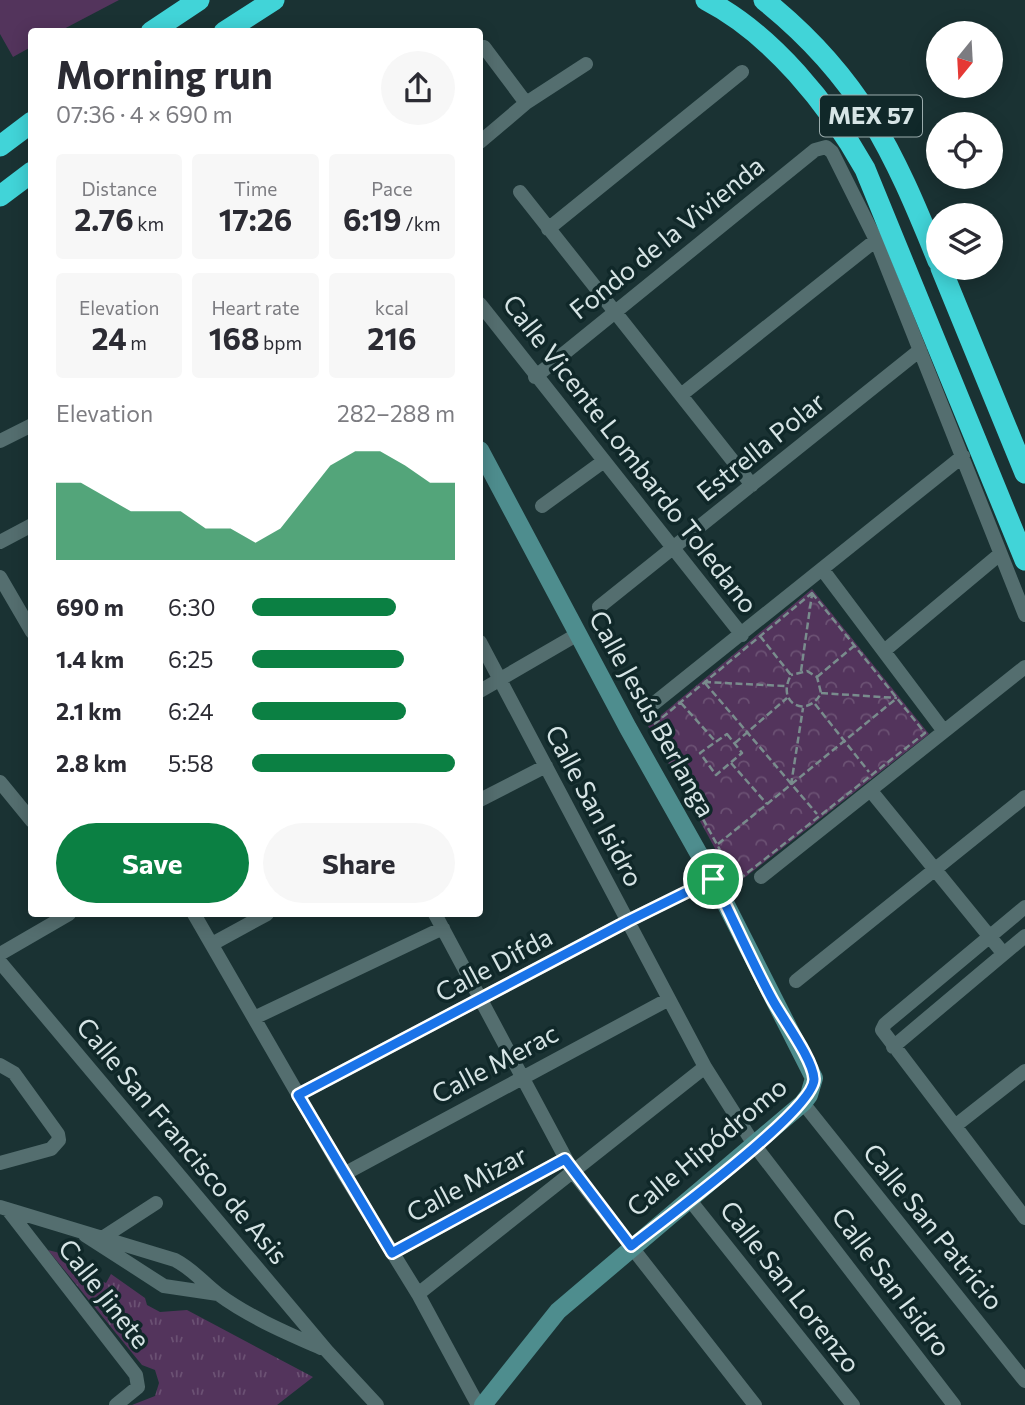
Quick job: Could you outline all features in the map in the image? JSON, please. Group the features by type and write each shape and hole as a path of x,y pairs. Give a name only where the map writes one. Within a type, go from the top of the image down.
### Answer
{"highway":[{"path":"157,28 199,0"},
{"path":"251,24 274,0"},
{"name":"MEX 57","path":"706,0 772,49 807,84 844,131 865,169 1025,560"},
{"name":"MEX 57","path":"764,0 809,38 835,67 870,114 895,160 926,233"},
{"path":"0,146 28,125"},
{"path":"0,196 28,175"},
{"path":"946,280 1025,473"}],"street":[{"path":"484,47 526,103"},
{"path":"483,139 526,103 586,64"},
{"path":"548,229 742,72"},
{"name":"Fondo de la Vivienda","path":"535,377 614,310 815,150 826,147 832,152 876,240"},
{"path":"520,192 752,485"},
{"path":"681,396 876,240 1025,615"},
{"name":"Calle Vicente Lombardo Toledano","path":"483,308 742,635"},
{"name":"Estrella Polar","path":"599,607 920,350"},
{"path":"0,442 28,427"},
{"name":"Calle Jesús Berlanga","path":"483,456 713,879 814,1078"},
{"path":"647,709 963,456"},
{"path":"542,506 604,461"},
{"path":"0,542 28,528"},
{"path":"884,651 1000,554"},
{"path":"822,569 943,730"},
{"path":"0,577 28,624"},
{"path":"483,689 578,634"},
{"name":"Calle San Isidro","path":"483,648 705,1067 755,1146 954,1405"},
{"path":"761,877 1025,667"},
{"path":"483,798 546,766"},
{"path":"0,782 28,816"},
{"path":"871,791 1003,953"},
{"path":"796,981 1025,797"},
{"name":"Calle Difda","path":"298,1095 713,879"},
{"path":"1023,1213 883,1034 885,1024 1025,907"},
{"path":"0,954 64,917"},
{"path":"196,917 344,1174 418,1294 480,1405"},
{"path":"212,944 262,917"},
{"path":"437,917 569,1166 755,1405"},
{"path":"254,1018 443,928"},
{"path":"893,1047 1025,936"},
{"name":"Calle San Francisco de Asis","path":"0,962 327,1351 377,1405"},
{"name":"Calle Merac","path":"344,1174 669,999"},
{"path":"0,1065 14,1073 58,1134 59,1140 51,1149 0,1163"},
{"name":"Calle Mizar","path":"418,1294 569,1166 705,1067"},
{"path":"955,1126 1025,1070"},
{"name":"Calle Hipódromo","path":"480,1405 558,1311 631,1246 755,1146 803,1103 809,1095 814,1078"},
{"name":"Calle San Patricio","path":"803,1103 1025,1381"},
{"name":"Calle Mizar","path":"392,1253 569,1166"},
{"name":"Calle San Lorenzo","path":"689,1199 852,1405"},
{"path":"99,1240 156,1203"},
{"path":"4,1208 99,1240 175,1260 195,1271 218,1294 277,1328 327,1351"},
{"name":"Calle Jinete","path":"4,1208 136,1375 138,1387 116,1405"},
{"path":"99,1240 164,1286 218,1294"}],"path":[{"path":"812,593 925,733 737,881 652,726 812,593"},
{"path":"801,671 812,593"},
{"path":"760,636 791,675"},
{"path":"817,677 855,646"},
{"path":"801,671 817,677 821,693 814,703 803,707 794,705 787,698 785,686 791,675 801,671"},
{"path":"704,682 785,686"},
{"path":"704,682 819,816"},
{"path":"821,693 897,698"},
{"path":"735,743 787,698"},
{"path":"717,845 897,698"},
{"path":"680,702 716,742"},
{"path":"814,703 872,775"},
{"path":"791,785 803,707"},
{"path":"727,734 742,753 716,775 700,753 716,742 727,734"},
{"path":"731,763 767,804"}],"green space":[{"path":"0,0 119,0 66,28 28,28 28,49 13,57 0,34"},
{"path":"812,589 929,734 735,885 648,726"},
{"path":"48,1250 71,1256 66,1265 106,1283 111,1274 145,1298 147,1305 160,1312 187,1310 313,1377 277,1405 132,1405 155,1396 159,1383 155,1370 142,1365"}],"route":[{"path":"713,879 771,999 812,1069 813,1087 803,1103 755,1146 631,1246 565,1159 392,1253 298,1095 713,879"}]}
